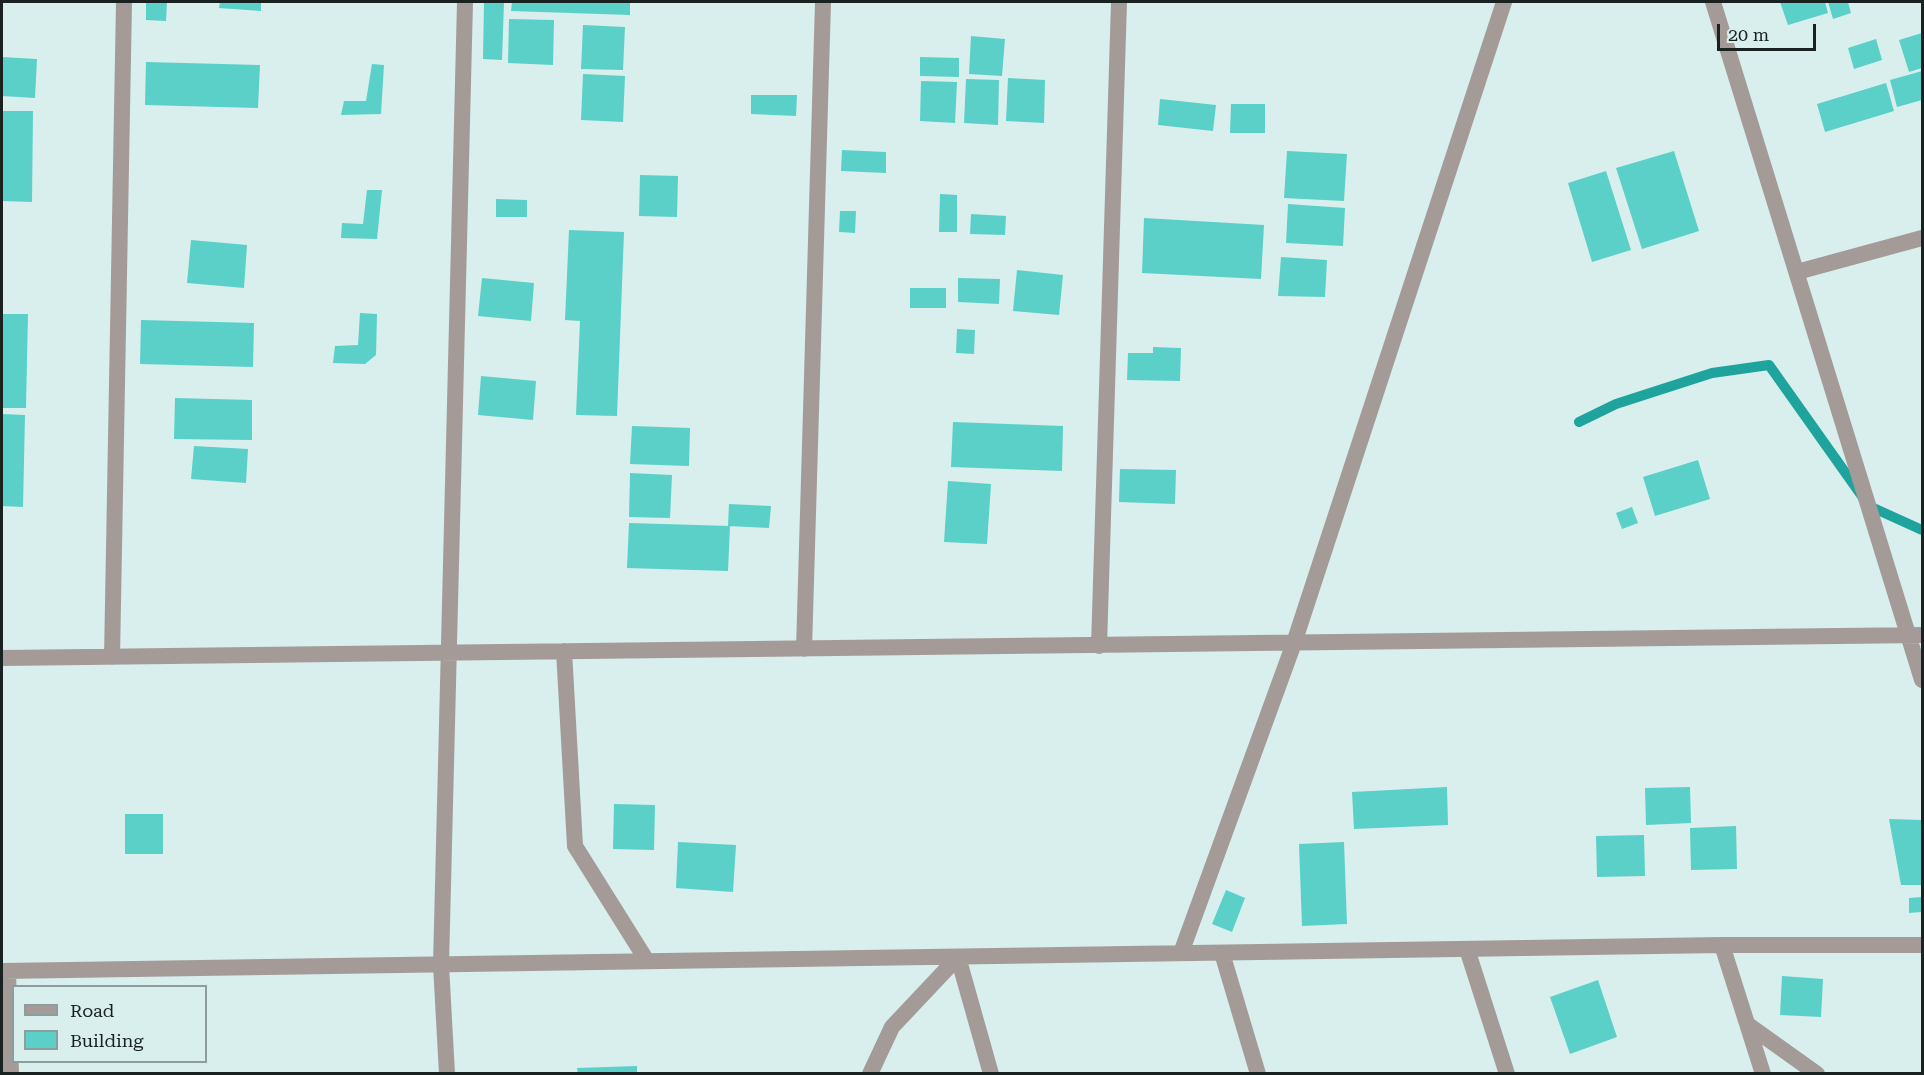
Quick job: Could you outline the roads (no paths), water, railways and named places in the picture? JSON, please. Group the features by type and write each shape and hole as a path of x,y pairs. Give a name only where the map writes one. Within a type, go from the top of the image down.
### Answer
{"street":[{"path":"112,657 124,2"},
{"path":"447,1074 441,964 465,2"},
{"path":"804,649 823,2"},
{"path":"1099,646 1119,2"},
{"path":"1181,953 1294,643 1504,2"},
{"path":"1713,2 1797,272 1915,635 1923,680"},
{"path":"1797,272 1923,238"},
{"path":"2,658 1915,635"},
{"path":"564,651 575,846 646,961"},
{"path":"11,1074 5,971 1722,945 1923,945"},
{"path":"1722,945 1763,1074"},
{"path":"1467,949 1507,1074"},
{"path":"1222,953 1258,1074"},
{"path":"870,1074 892,1027 958,957"},
{"path":"958,957 991,1074"},
{"path":"1747,1024 1817,1074"}],"waterway":[{"path":"1579,422 1616,404 1712,373 1769,365 1869,506 1922,530"}]}
